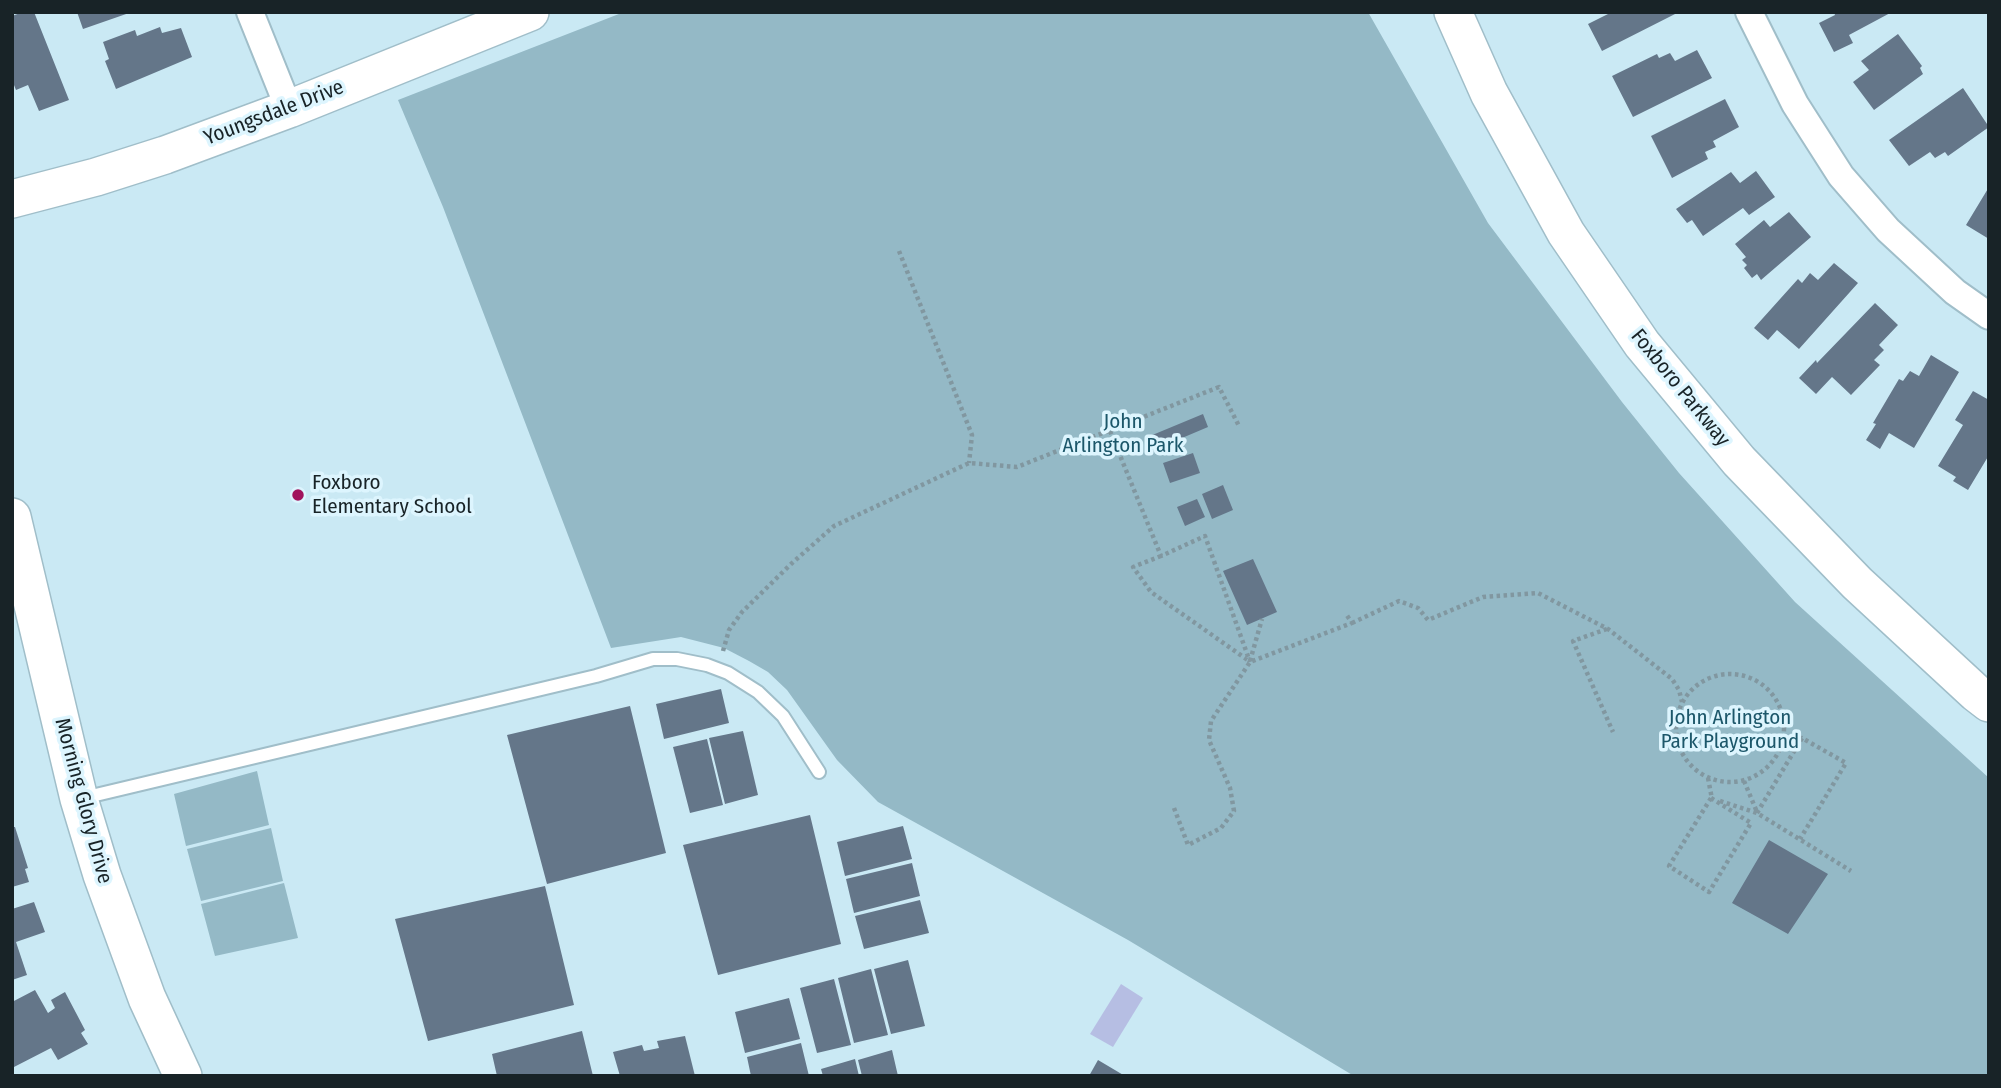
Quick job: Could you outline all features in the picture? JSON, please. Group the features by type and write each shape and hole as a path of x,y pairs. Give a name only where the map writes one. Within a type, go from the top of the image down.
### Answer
{"street":[{"path":"250,12 289,109"},
{"name":"Youngsdale Drive","path":"12,199 165,155 289,109 530,12"},
{"name":"Foxboro Parkway","path":"1453,12 1489,93 1566,233 1642,344 1739,461 1857,583 1989,703"},
{"path":"1749,12 1795,104 1841,176 1888,230 1955,292 1989,316"},
{"name":"Morning Glory Drive","path":"12,517 79,799 102,876 147,998 183,1076"}],"lane":[{"path":"79,799 582,679 653,659 677,659 717,668 758,692 783,716 819,772"}],"path":[{"path":"899,251 972,435 969,463"},
{"path":"717,668 729,630 742,612 834,526 969,463 1017,467 1219,387 1239,426"},
{"path":"1110,430 1161,556"},
{"path":"1205,537 1250,662 1151,592 1133,567 1205,537"},
{"path":"1250,662 1352,623 1399,601 1418,608 1429,620 1483,597 1538,593 1608,629 1672,680 1679,690 1682,702"},
{"path":"1346,614 1352,623"},
{"path":"1174,808 1188,845 1221,828 1234,811 1230,788 1209,740 1211,721 1250,662 1262,619"},
{"path":"1608,629 1573,641 1613,732"},
{"path":"1726,674 1744,676 1760,683 1773,696 1781,711 1784,729 1781,746 1773,762 1760,774 1744,781 1726,782 1708,778 1693,768 1682,754 1676,737 1676,718 1682,702 1694,687 1709,678 1726,674"},
{"path":"1758,813 1802,738 1846,763 1800,839"},
{"path":"1708,778 1711,798 1669,866 1709,892 1751,823 1711,798"},
{"path":"1744,781 1758,813"},
{"path":"1711,798 1758,813 1851,871"}],"green space":[{"name":"John Arlington Park","path":"624,12 1368,12 1488,223 1622,402 1679,473 1795,602 1989,778 1989,1076 1354,1076 1128,940 878,802 837,760 787,690 768,672 749,661 724,648 681,637 611,648 443,207 398,100"},
{"path":"257,771 269,825 186,846 174,794"},
{"path":"271,828 283,881 201,901 187,849"},
{"path":"284,883 298,938 215,956 201,904"}],"shaded area":[{"path":"1121,984 1143,998 1113,1047 1090,1034"}],"building":[{"path":"34,12 69,100 39,111 28,85 16,90 12,80 12,16"},
{"path":"77,12 129,12 129,13 83,29"},
{"path":"1612,12 1679,12 1602,51 1588,24"},
{"path":"1834,12 1892,12 1849,35 1853,43 1834,52 1819,23 1835,15"},
{"path":"160,27 162,33 181,28 192,57 116,89 105,61 109,59 103,42 135,30 137,36"},
{"path":"1898,34 1922,66 1920,68 1923,74 1874,110 1853,82 1869,70 1861,61"},
{"path":"1697,50 1712,78 1633,117 1612,76 1657,54 1659,58 1670,53 1675,61"},
{"path":"1963,88 1989,127 1948,156 1945,152 1935,158 1930,152 1909,166 1889,140"},
{"path":"1725,99 1739,127 1713,141 1716,147 1705,152 1708,159 1672,178 1651,136"},
{"path":"1756,171 1775,197 1749,215 1743,208 1703,236 1692,220 1687,223 1676,209 1731,172 1740,183"},
{"path":"1989,187 1989,239 1966,225"},
{"path":"1789,212 1811,237 1761,280 1757,274 1752,278 1744,268 1747,265 1742,260 1746,257 1735,244 1764,220 1770,227"},
{"path":"1834,263 1858,283 1799,349 1777,330 1768,340 1754,328 1798,279 1802,283 1810,273 1818,280"},
{"path":"1875,303 1898,325 1879,345 1884,350 1874,360 1880,365 1851,395 1832,377 1816,394 1799,378"},
{"path":"1931,355 1959,372 1914,448 1889,433 1880,449 1866,440 1899,379 1903,381 1910,371 1919,376"},
{"path":"1973,391 1989,400 1989,455 1968,490 1953,481 1956,477 1938,466 1963,425 1955,420"},
{"path":"1203,414 1208,427 1156,449 1150,436"},
{"path":"1193,453 1200,473 1170,483 1163,463"},
{"path":"1223,485 1233,510 1212,519 1202,494"},
{"path":"1197,499 1205,517 1185,526 1177,507"},
{"path":"1253,559 1277,612 1247,625 1223,571"},
{"path":"721,689 729,723 664,739 656,704"},
{"path":"630,706 666,853 547,884 507,735"},
{"path":"743,731 758,795 725,804 709,738"},
{"path":"707,739 723,805 690,813 673,747"},
{"path":"810,815 841,944 718,975 683,845"},
{"path":"903,826 912,859 845,876 837,842"},
{"path":"12,827 15,827 28,868 25,869 29,882 12,887"},
{"path":"1769,840 1828,874 1788,934 1732,903"},
{"path":"912,863 920,896 854,913 846,879"},
{"path":"545,886 574,1005 428,1041 395,919"},
{"path":"920,900 929,933 864,949 855,916"},
{"path":"34,902 45,932 16,942 27,975 12,980 12,909"},
{"path":"908,960 925,1026 891,1034 874,969"},
{"path":"871,969 888,1035 854,1043 838,978"},
{"path":"834,979 851,1045 817,1053 800,988"},
{"path":"35,990 48,1013 55,1008 51,1000 65,992 85,1030 81,1033 88,1044 58,1060 51,1048 14,1067 12,1002"},
{"path":"789,998 800,1039 745,1053 735,1012"},
{"path":"582,1031 593,1076 497,1076 492,1054"},
{"path":"685,1036 695,1076 620,1076 613,1052 642,1045 644,1051 659,1048 657,1041"},
{"path":"801,1043 809,1076 751,1076 747,1057"},
{"path":"892,1050 898,1076 862,1076 858,1060"},
{"path":"855,1059 859,1076 823,1076 821,1069"},
{"path":"1098,1060 1125,1076 1089,1076"}],"place":[{"name":"Foxboro Elementary School","path":"298,495"}],"park label":[{"name":"John Arlington Park Playground","path":"1730,730"}]}
